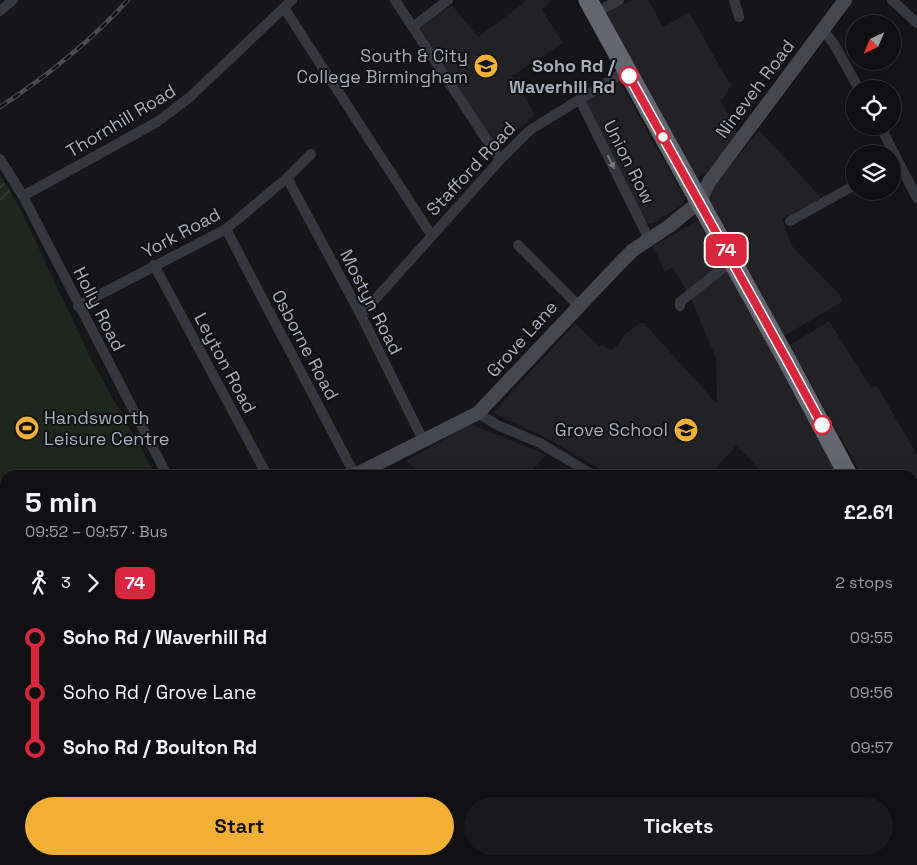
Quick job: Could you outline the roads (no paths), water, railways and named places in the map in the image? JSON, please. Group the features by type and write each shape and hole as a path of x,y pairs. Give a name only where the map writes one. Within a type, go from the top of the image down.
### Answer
{"highway":[{"path":"591,6 788,362 845,470"}],"street":[{"path":"0,11 13,0"},
{"name":"Thornhill Road","path":"23,196 156,122 190,97 292,0"},
{"path":"395,0 500,160"},
{"path":"413,27 448,0"},
{"path":"591,6 619,0"},
{"path":"734,0 739,17"},
{"name":"Nineveh Road","path":"699,202 709,182 845,0"},
{"path":"892,0 917,23"},
{"path":"284,8 432,236"},
{"path":"823,30 834,44 854,80"},
{"name":"Stafford Road","path":"361,315 500,160 530,130 626,71"},
{"name":"Union Row","path":"580,100 649,239"},
{"name":"York Road","path":"78,306 226,229 287,178 311,154"},
{"name":"Holly Road","path":"0,159 23,196 78,306 164,470"},
{"path":"901,171 917,198"},
{"name":"Mostyn Road","path":"287,178 361,315 424,442"},
{"path":"790,221 846,190"},
{"name":"Grove Lane","path":"368,470 478,413 620,263 634,250 668,227 699,202"},
{"name":"Osborne Road","path":"226,229 358,470"},
{"path":"518,246 579,306"},
{"path":"680,306 680,302 696,288 732,261"},
{"name":"Leyton Road","path":"154,266 264,470"},
{"path":"478,413 497,425 540,443 574,470"}],"railway":[{"path":"0,107 67,58 99,30 128,0"}],"place":[{"name":"South & City College Birmingham","path":"486,66"},
{"name":"Soho Rd / Waverhill Rd","path":"629,76"},
{"name":"Handsworth Leisure Centre","path":"27,428"},
{"name":"Grove School","path":"686,430"}]}
